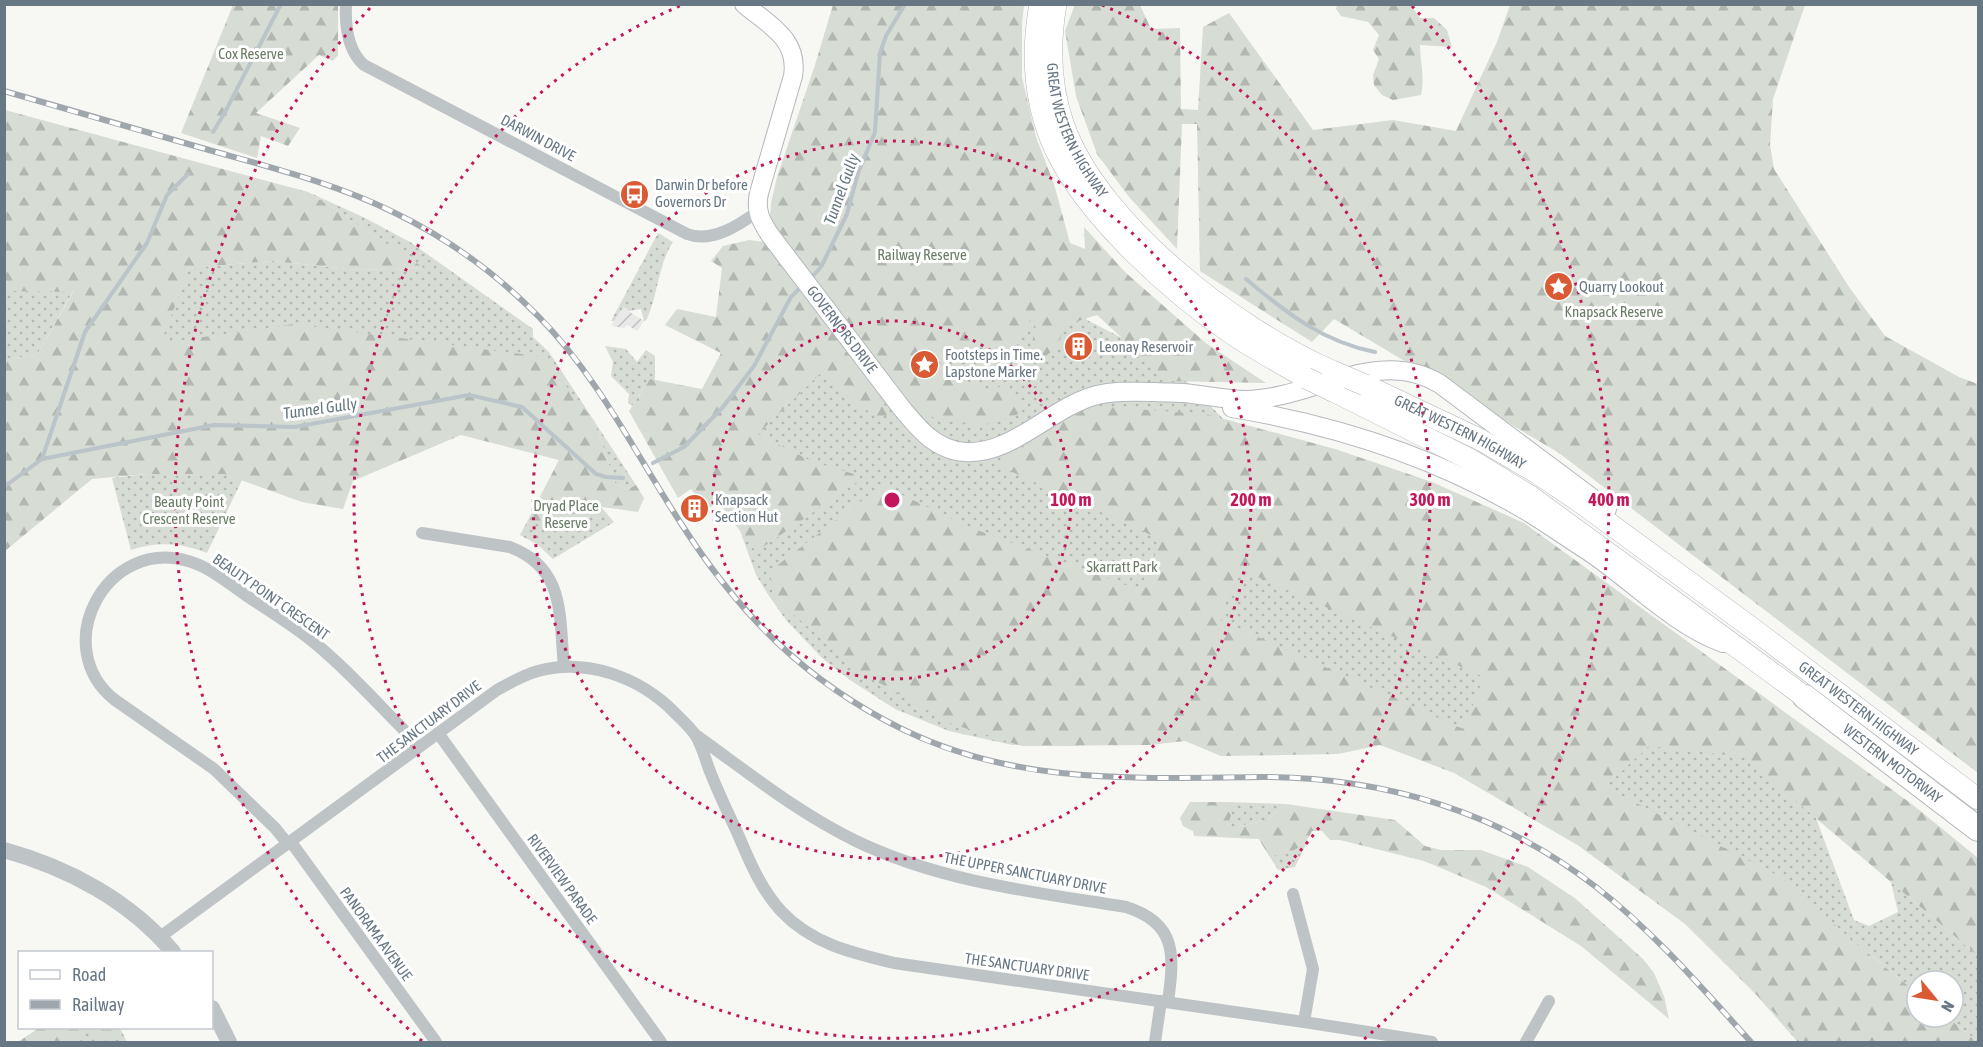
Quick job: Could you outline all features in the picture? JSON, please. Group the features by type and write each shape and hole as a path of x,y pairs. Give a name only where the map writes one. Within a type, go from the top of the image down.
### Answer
{"highway":[{"name":"GREAT WESTERN HIGHWAY","path":"1040,4 1035,40 1037,85 1055,149 1076,185 1128,245 1174,289 1235,336 1306,378 1471,460 1530,496 1804,697"},
{"name":"GREAT WESTERN HIGHWAY","path":"1056,4 1052,60 1057,100 1072,145 1093,181 1124,218 1201,291 1252,329 1297,354 1403,401 1481,440 1537,473 1752,628 1978,799"},
{"name":"WESTERN MOTORWAY","path":"1804,697 1978,829"}],"main road":[{"path":"744,4 787,41 795,61 794,76 759,193 757,213"},
{"name":"GOVERNORS DRIVE","path":"757,213 771,235 915,425 936,442 957,451 975,452 996,447 1068,406 1095,396 1118,391 1151,392"},
{"path":"1151,392 1253,399 1298,392 1382,369 1407,370 1426,376 1446,388 1581,489 1725,601 1752,628"},
{"path":"1151,392 1328,427 1408,454 1455,473 1523,509 1583,548 1698,632 1739,649"}],"street":[{"name":"DARWIN DRIVE","path":"346,4 351,44 357,58 364,64 684,232 703,237 728,230 757,213"},
{"path":"422,533 510,547 522,552 542,567 551,578 557,598 564,667"},
{"name":"BEAUTY POINT CRESCENT","path":"289,843 214,769 108,695 98,682 88,659 86,639 88,622 98,595 123,570 140,562 163,558 187,561 211,572 312,641 419,747"},
{"name":"THE SANCTUARY DRIVE","path":"160,938 497,690 520,677 564,667 597,670 620,676 641,686 668,706 696,735 754,872 771,899 788,918 810,936 824,943 855,954 894,963 1432,1042"},
{"name":"RIVERVIEW PARADE","path":"438,733 661,1042"},
{"name":"THE UPPER SANCTUARY DRIVE","path":"696,735 778,796 808,815 850,838 898,859 966,880 1126,907 1141,912 1159,927 1170,949 1173,965 1155,1042"},
{"path":"712,776 721,766 733,762"},
{"name":"PANORAMA AVENUE","path":"289,843 436,1042"},
{"path":"4,850 85,882 116,900 140,918 172,951"},
{"path":"1293,894 1313,969 1304,1022"},
{"path":"1526,1042 1549,1001"},
{"path":"213,1010 229,1042"}],"shaded area":[{"path":"622,307 644,321 637,331 627,325 624,328 611,326"}],"green space":[{"name":"Knapsack Reserve","path":"1075,4 1140,5 1151,29 1180,28 1181,109 1198,110 1203,27 1229,13 1313,130 1393,120 1456,131 1497,42 1510,5 1805,5 1773,99 1770,145 1774,169 1849,287 1885,336 1959,377 1978,384 1978,773 1559,453 1334,319 1312,342 1200,271 1197,124 1182,124 1177,249 1129,197 1097,154 1076,96 1065,31"},
{"name":"Cox Reserve","path":"233,5 338,5 338,55 333,61 319,55 256,113 300,128 288,146 261,136 257,158 181,133"},
{"name":"Railway Reserve","path":"833,5 1024,5 1022,77 1036,137 1054,184 1070,243 1085,249 1084,227 1126,273 1207,344 1266,383 1169,381 1097,315 1066,325 1060,340 1049,354 1028,362 1036,324 1032,317 1011,357 990,369 950,348 920,363 932,373 944,368 981,389 1007,386 1023,402 1022,413 980,426 936,419 910,402 770,218 777,177"},
{"path":"1337,5 1411,5 1420,18 1434,18 1447,30 1452,47 1420,45 1421,95 1393,100 1382,95 1374,85 1373,75 1379,59 1373,50 1379,35 1368,22 1341,16 1336,9"},
{"path":"5,110 308,192 424,268 358,270 272,261 189,268 161,343 294,324 543,357 595,422 615,483 626,490 636,485 644,498 638,512 591,506 564,506 551,524 543,529 536,523 532,512 559,460 461,435 353,481 343,509 302,502 224,474 147,474 92,479 5,551 5,359 37,355 73,292 5,291"},
{"path":"308,192 410,242 533,329 533,337 549,352 595,422 160,343 189,268 272,261 358,270 423,268"},
{"path":"658,233 673,242 664,260 647,319 644,321 641,309 629,311 623,307 614,321 611,321"},
{"path":"749,240 765,242 834,333 892,416 877,416 844,397 823,371 758,434 811,461 854,474 857,482 756,552 725,511 721,500 707,509 691,489 678,498 629,411 650,379 702,389 721,353 665,325 677,309 716,317 722,268 711,261 723,246"},
{"name":"Skarratt Park","path":"1053,279 1087,320 1136,345 1155,349 1236,432 1804,786 1854,920 1869,926 1898,912 1891,882 1978,956 1978,1042 1962,1029 1965,1029 1965,969 1905,969 1905,983 1867,952 1899,1042 1798,1042 1709,942 1622,852 1389,741 1194,737 1071,746 1012,745 949,731 895,709 850,680 822,658 786,620 756,575 708,441 740,377"},
{"path":"5,291 73,291 37,355 5,359"},
{"path":"605,346 626,349 637,362 646,350 655,356 655,380 650,379 632,406 628,403 629,394 611,376 613,362"},
{"name":"Skarratt Park","path":"1091,406 1206,414 1335,449 1432,482 1524,523 1913,805 1978,858 1978,956 1744,757 1649,746 1605,787 1781,877 1905,983 1905,1029 1962,1029 1978,1042 1804,1042 1685,924 1579,846 1454,773 1380,745 1338,754 1221,756 1185,741 1149,745 1022,746 952,724 862,673 773,597 770,571 882,485 969,527 1139,590 1162,540 997,465 1040,435","holes":["1242,570 1484,677 1463,729 1218,619"]},
{"path":"595,423 636,485 626,490 615,483"},
{"name":"Dryad Place Reserve","path":"560,460 614,522 553,559 538,545 520,535"},
{"name":"Beauty Point Crescent Reserve","path":"147,474 224,474 242,480 207,553 169,544 150,545 131,550 112,478"},
{"path":"1190,802 1227,802 1232,813 1228,824 1235,830 1240,826 1267,820 1286,804 1395,820 1425,846 1441,850 1481,850 1528,867 1576,899 1643,959 1654,973 1664,996 1669,1019 1581,946 1486,887 1424,861 1340,840 1330,840 1322,831 1312,831 1305,842 1294,850 1269,856 1259,839 1194,836 1193,831 1183,826 1180,818"},
{"path":"1227,802 1286,804 1267,820 1240,826 1235,831 1228,824"},
{"path":"1259,839 1308,840 1295,867 1278,870"},
{"path":"38,1029 120,1029 127,1042 18,1042"},
{"path":"38,1029 120,1029 120,1035 105,1041 84,1031 80,1042 18,1042"}],"waterway":[{"path":"213,132 281,4"},
{"name":"Tunnel Gully","path":"810,279 821,267 847,214 858,173 875,132 880,53 886,36 905,4"},
{"path":"42,459 85,332 147,243 167,195 188,174"},
{"path":"1246,279 1275,303 1306,324 1338,341 1375,352"},
{"name":"Tunnel Gully","path":"653,463 684,447 723,407 754,366 791,297 802,286"},
{"name":"Tunnel Gully","path":"4,487 42,459 214,425 295,427 469,395 522,407 596,474 623,478"}],"railway":[{"path":"4,91 285,171 330,186 374,203 415,223 472,259 490,272 539,317 580,365 616,418 682,525 727,588 777,643 835,690 867,710 902,729 946,747 990,761 1034,770 1124,777 1308,779 1396,792 1480,819 1520,838 1559,861 1617,904 1677,961 1751,1042"}],"place":[{"name":"Darwin Dr before Governors Dr","path":"634,194"},
{"name":"Quarry Lookout","path":"1558,287"},
{"name":"Leonay Reservoir","path":"1078,347"},
{"name":"Footsteps in Time. Lapstone Marker","path":"924,364"},
{"name":"Knapsack Section Hut","path":"694,509"}]}
